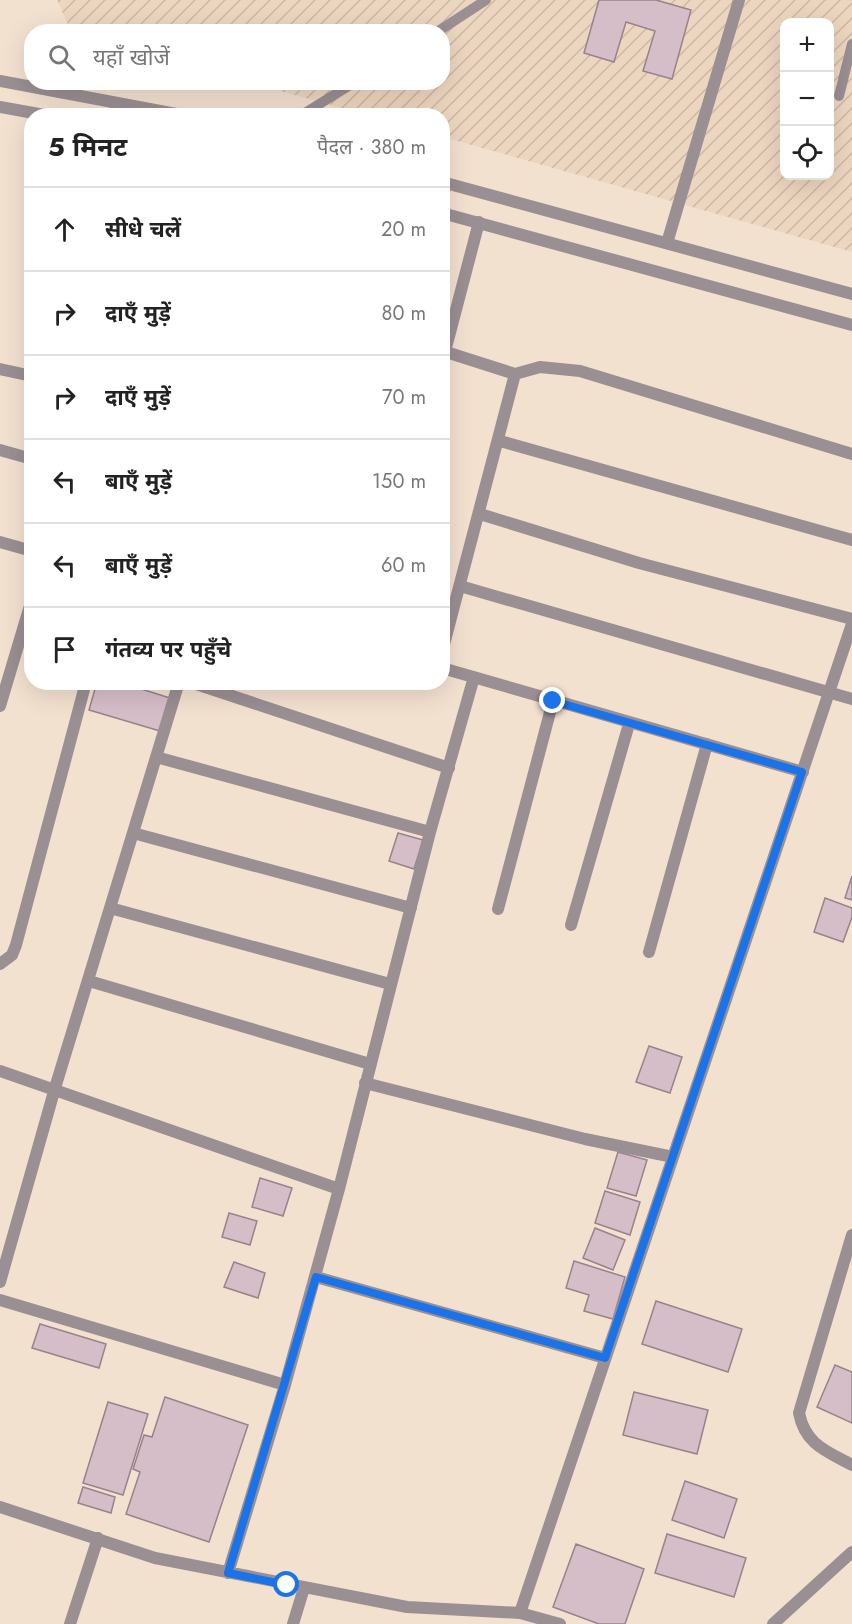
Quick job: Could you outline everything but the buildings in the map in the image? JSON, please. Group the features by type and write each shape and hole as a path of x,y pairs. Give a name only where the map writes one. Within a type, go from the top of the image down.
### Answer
{"street":[{"path":"668,243 739,0"},
{"path":"0,81 24,85"},
{"path":"48,90 144,108"},
{"path":"0,107 24,111"},
{"path":"450,184 852,294"},
{"path":"450,215 852,325"},
{"path":"450,335 479,222"},
{"path":"450,359 516,374 540,367 579,371 852,454"},
{"path":"0,369 24,374"},
{"path":"450,623 516,374"},
{"path":"500,441 852,540"},
{"path":"0,450 24,457"},
{"path":"480,514 639,563 852,619"},
{"path":"0,542 24,549"},
{"path":"460,586 852,699"},
{"path":"520,1613 852,624"},
{"path":"0,706 24,626"},
{"path":"450,670 629,724 802,772"},
{"path":"228,1573 316,1277 430,832 474,677"},
{"path":"0,965 12,955 16,945 84,690"},
{"path":"0,1282 177,690"},
{"path":"214,690 449,768"},
{"path":"498,909 553,701"},
{"path":"571,925 629,724"},
{"path":"649,952 707,744"},
{"path":"156,757 430,832"},
{"path":"133,833 411,908"},
{"path":"110,908 390,984"},
{"path":"89,981 370,1064"},
{"path":"0,1071 56,1088 339,1189"},
{"path":"366,1083 585,1139 673,1157"},
{"path":"852,1235 799,1413 802,1430 821,1449 852,1465"},
{"path":"316,1277 605,1358"},
{"path":"0,1300 285,1385"},
{"path":"0,1507 155,1558 407,1607 520,1613 560,1624"},
{"path":"70,1624 98,1538"},
{"path":"773,1624 852,1552"},
{"path":"293,1624 304,1588"}],"lane":[{"path":"449,24 486,0"},
{"path":"839,96 852,44"},
{"path":"313,108 342,90"}],"shaded area":[{"path":"57,0 852,0 852,252 450,139 450,108 342,108 277,90 450,90 450,24 68,24"}],"route":[{"path":"287,1585 228,1573 316,1277 605,1358 802,772 553,701"}]}
